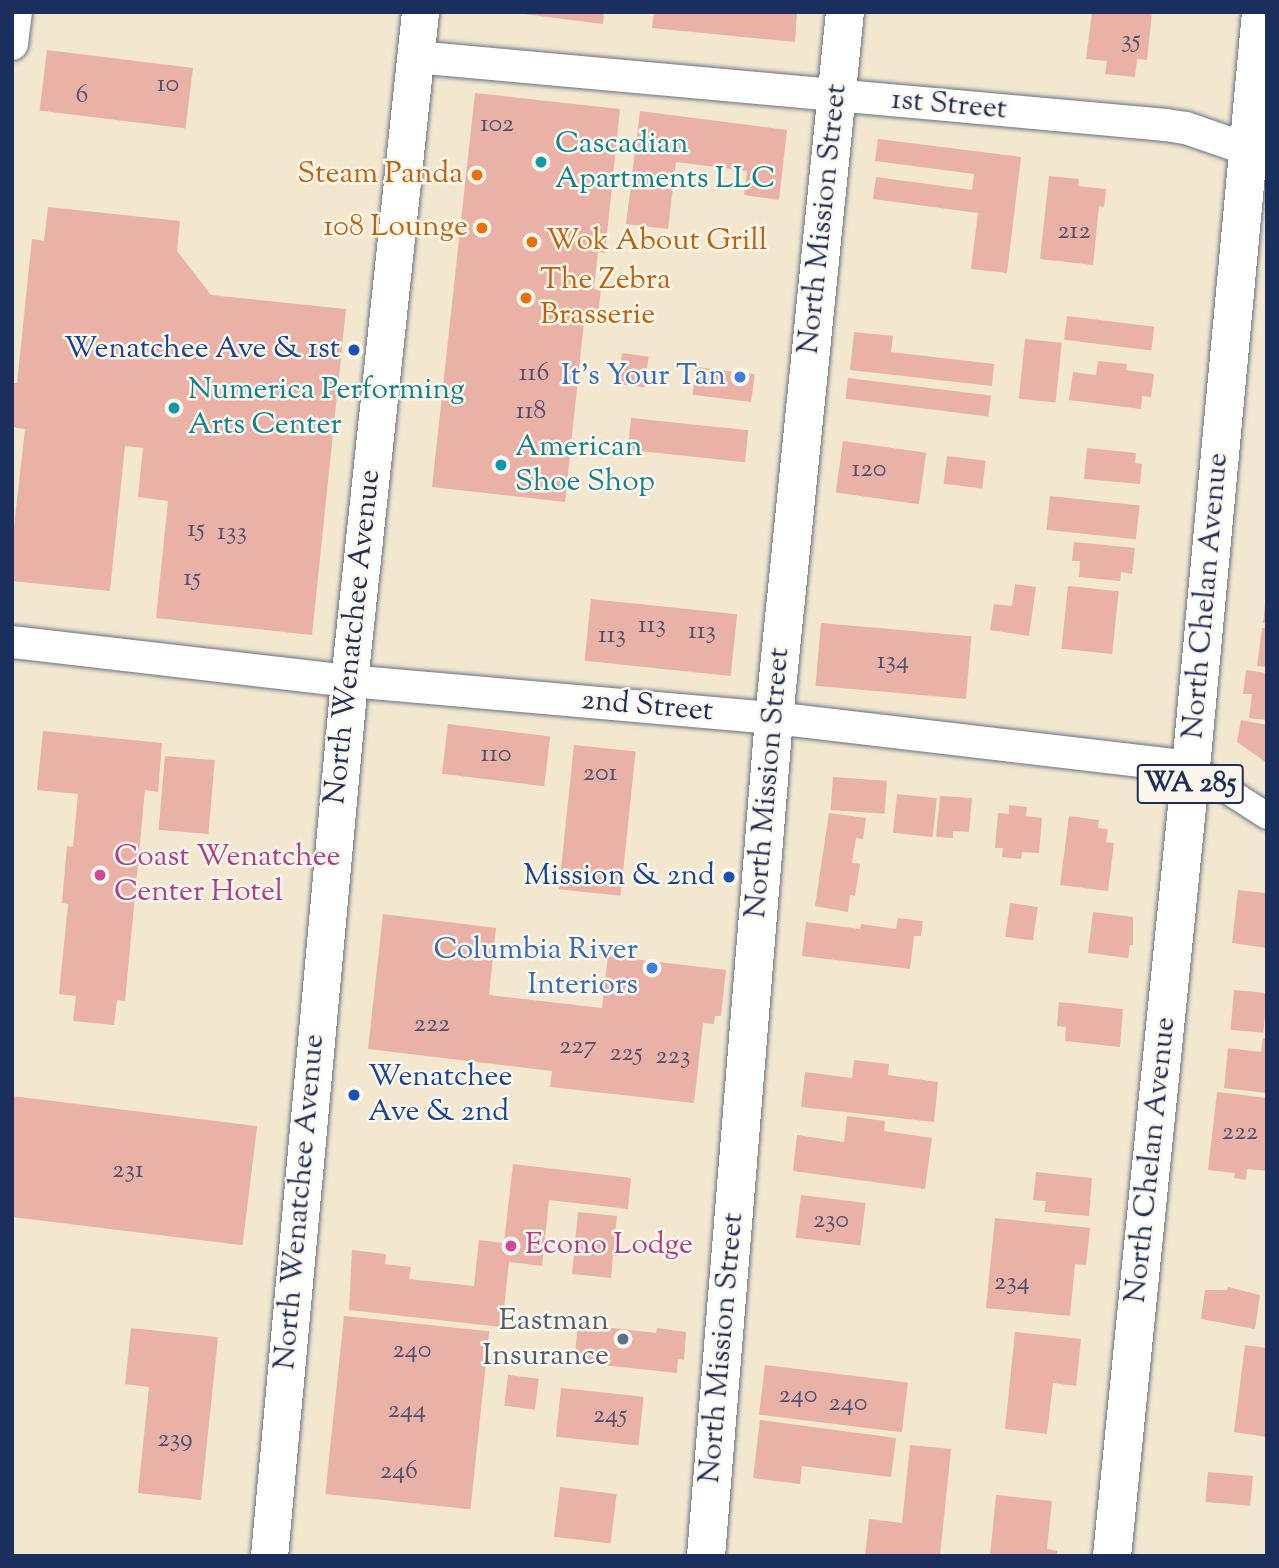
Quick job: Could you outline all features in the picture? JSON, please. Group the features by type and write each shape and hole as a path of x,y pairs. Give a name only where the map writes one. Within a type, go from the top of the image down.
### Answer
{"main road":[{"name":"North Wenatchee Avenue","path":"269,1556 349,681 420,12"},
{"name":"North Mission Street","path":"706,1556 774,718 845,12"},
{"name":"North Chelan Avenue","path":"1112,1556 1191,767 1257,156 1261,12"}],"street":[{"path":"12,44 16,12"},
{"name":"1st Street","path":"415,57 1186,128 1257,156"},
{"name":"2nd Street","path":"12,642 349,681 774,718 1191,767 1267,816"}],"building":[{"path":"508,12 604,12 603,24"},
{"path":"654,12 797,12 795,42 652,28"},
{"path":"1092,12 1152,12 1147,60 1137,59 1135,77 1105,74 1107,61 1086,59"},
{"path":"47,50 193,68 185,128 40,111"},
{"path":"475,93 620,109 605,253 598,252 594,289 601,290 597,323 584,322 565,502 432,487"},
{"path":"640,111 787,130 779,200 744,195 747,171 676,162 668,229 626,224"},
{"path":"878,139 1021,157 1007,273 971,269 978,213 873,199 876,177 972,190 974,174 875,161"},
{"path":"1049,176 1079,179 1078,186 1106,189 1104,207 1099,206 1093,265 1040,259"},
{"name":"Numerica Performing Arts Center","path":"48,207 180,221 177,251 211,295 346,309 312,635 156,618 168,501 138,497 143,448 125,446 110,591 12,581 12,544 25,429 12,427 12,388 13,383 17,383 32,239 44,241"},
{"path":"1067,316 1154,327 1151,351 1064,340"},
{"path":"854,332 893,336 891,352 994,364 992,386 850,370"},
{"path":"1025,339 1062,343 1056,403 1019,399"},
{"path":"622,353 649,357 644,387 618,384"},
{"path":"1098,361 1127,364 1126,370 1154,374 1151,397 1142,396 1141,409 1069,400 1073,372 1096,375"},
{"path":"696,367 755,374 751,402 693,395"},
{"path":"848,378 991,396 988,416 845,399"},
{"path":"631,418 748,430 745,462 628,450"},
{"path":"843,441 926,453 919,504 836,492"},
{"path":"1087,448 1136,453 1135,463 1142,464 1140,484 1084,479"},
{"path":"947,456 986,461 982,489 944,484"},
{"path":"1050,496 1140,505 1136,539 1046,530"},
{"path":"1074,542 1135,548 1132,574 1121,572 1120,581 1079,577 1080,561 1072,561"},
{"path":"1015,584 1036,587 1029,636 990,630 994,604 1012,606"},
{"path":"1068,586 1119,591 1112,654 1061,649"},
{"path":"591,599 737,614 731,676 585,661"},
{"path":"1267,604 1267,624 1263,623"},
{"path":"821,623 971,636 966,699 816,686"},
{"path":"1262,628 1267,628 1267,667 1257,666"},
{"path":"1246,670 1267,673 1267,720 1249,718 1252,694 1243,694"},
{"path":"1241,720 1267,725 1267,763 1237,742"},
{"path":"448,724 550,737 544,786 442,774"},
{"name":"Coast Wenatchee Center Hotel","path":"43,731 162,743 158,792 145,790 125,1001 117,1000 114,1025 73,1021 76,996 59,994 68,904 62,903 67,846 73,847 78,794 37,790"},
{"path":"574,745 636,751 621,896 559,889"},
{"path":"165,756 215,760 208,834 159,830"},
{"path":"833,777 887,781 885,814 831,810"},
{"path":"897,794 937,798 933,837 893,833"},
{"path":"940,796 972,798 969,832 953,831 953,838 936,837"},
{"path":"1009,805 1027,807 1026,816 1042,818 1039,853 1022,852 1021,859 1002,857 1003,848 995,848 998,813 1009,814"},
{"path":"829,813 866,818 863,839 856,838 852,863 860,864 855,896 850,895 848,912 815,906"},
{"path":"1069,816 1099,820 1098,828 1108,829 1106,842 1114,843 1108,891 1060,885"},
{"path":"1238,890 1267,893 1267,948 1232,943"},
{"path":"1010,903 1038,907 1033,941 1005,937"},
{"path":"1093,912 1133,917 1133,945 1130,945 1128,958 1088,953"},
{"path":"383,914 496,928 489,995 602,1008 608,956 726,970 721,1016 715,1016 714,1024 703,1023 694,1103 550,1087 552,1071 368,1049"},
{"path":"898,918 923,921 921,936 914,936 910,969 802,956 806,922 860,929 861,924 896,929"},
{"path":"1234,990 1267,993 1263,1033 1231,1030"},
{"path":"1059,1002 1123,1009 1120,1047 1065,1041 1066,1027 1057,1026"},
{"path":"1263,1038 1267,1039 1267,1093 1224,1088 1228,1048 1261,1052"},
{"path":"854,1060 889,1064 888,1075 938,1082 934,1122 801,1107 805,1072 852,1078"},
{"path":"1217,1092 1267,1098 1267,1171 1247,1169 1246,1180 1234,1178 1235,1173 1208,1170"},
{"path":"12,1096 257,1126 243,1245 12,1217"},
{"path":"847,1116 885,1121 884,1131 932,1138 925,1189 793,1171 797,1135 844,1142"},
{"name":"Econo Lodge","path":"513,1164 631,1178 628,1209 549,1200 542,1266 509,1262 502,1327 349,1310 352,1250 386,1254 385,1264 411,1267 409,1279 474,1286 479,1240 504,1243"},
{"path":"1036,1172 1092,1178 1089,1216 1044,1212 1046,1201 1033,1200"},
{"path":"801,1195 866,1203 860,1246 796,1238"},
{"path":"578,1212 617,1216 615,1234 621,1235 619,1256 613,1256 611,1278 572,1274"},
{"path":"995,1218 1090,1228 1086,1265 1075,1264 1070,1316 986,1308"},
{"path":"1228,1287 1260,1295 1255,1329 1201,1319 1205,1290 1227,1290"},
{"path":"344,1316 489,1331 470,1509 325,1494"},
{"path":"578,1324 656,1333 657,1328 686,1332 684,1360 678,1359 677,1373 574,1362"},
{"path":"131,1328 218,1337 201,1500 138,1493 149,1387 125,1384"},
{"path":"1015,1332 1081,1339 1076,1386 1053,1383 1047,1434 1005,1429"},
{"path":"1245,1345 1267,1348 1267,1437 1234,1432"},
{"path":"765,1365 908,1383 902,1432 759,1415"},
{"path":"508,1375 539,1379 535,1410 504,1406"},
{"path":"561,1388 644,1397 638,1445 556,1437"},
{"path":"760,1420 896,1438 891,1477 802,1466 800,1484 753,1478"},
{"path":"910,1445 951,1449 940,1556 865,1556 869,1519 902,1523"},
{"path":"1208,1472 1253,1476 1250,1506 1205,1502"},
{"path":"560,1487 617,1494 610,1544 554,1537"},
{"path":"996,1495 1052,1501 1047,1549 1057,1551 1057,1556 990,1556"}],"place":[{"name":"Cascadian Apartments LLC","path":"541,162"},
{"name":"Steam Panda","path":"477,175"},
{"name":"108 Lounge","path":"482,228"},
{"name":"Wok About Grill","path":"532,242"},
{"name":"The Zebra Brasserie","path":"526,298"},
{"name":"Wenatchee Ave & 1st","path":"354,350"},
{"name":"It's Your Tan","path":"740,377"},
{"name":"Numerica Performing Arts Center","path":"174,408"},
{"name":"American Shoe Shop","path":"501,465"},
{"name":"Coast Wenatchee Center Hotel","path":"100,875"},
{"name":"Mission & 2nd","path":"729,877"},
{"name":"Columbia River Interiors","path":"652,968"},
{"name":"Wenatchee Ave & 2nd","path":"354,1095"},
{"name":"Econo Lodge","path":"511,1246"},
{"name":"Eastman Insurance","path":"623,1339"}]}
